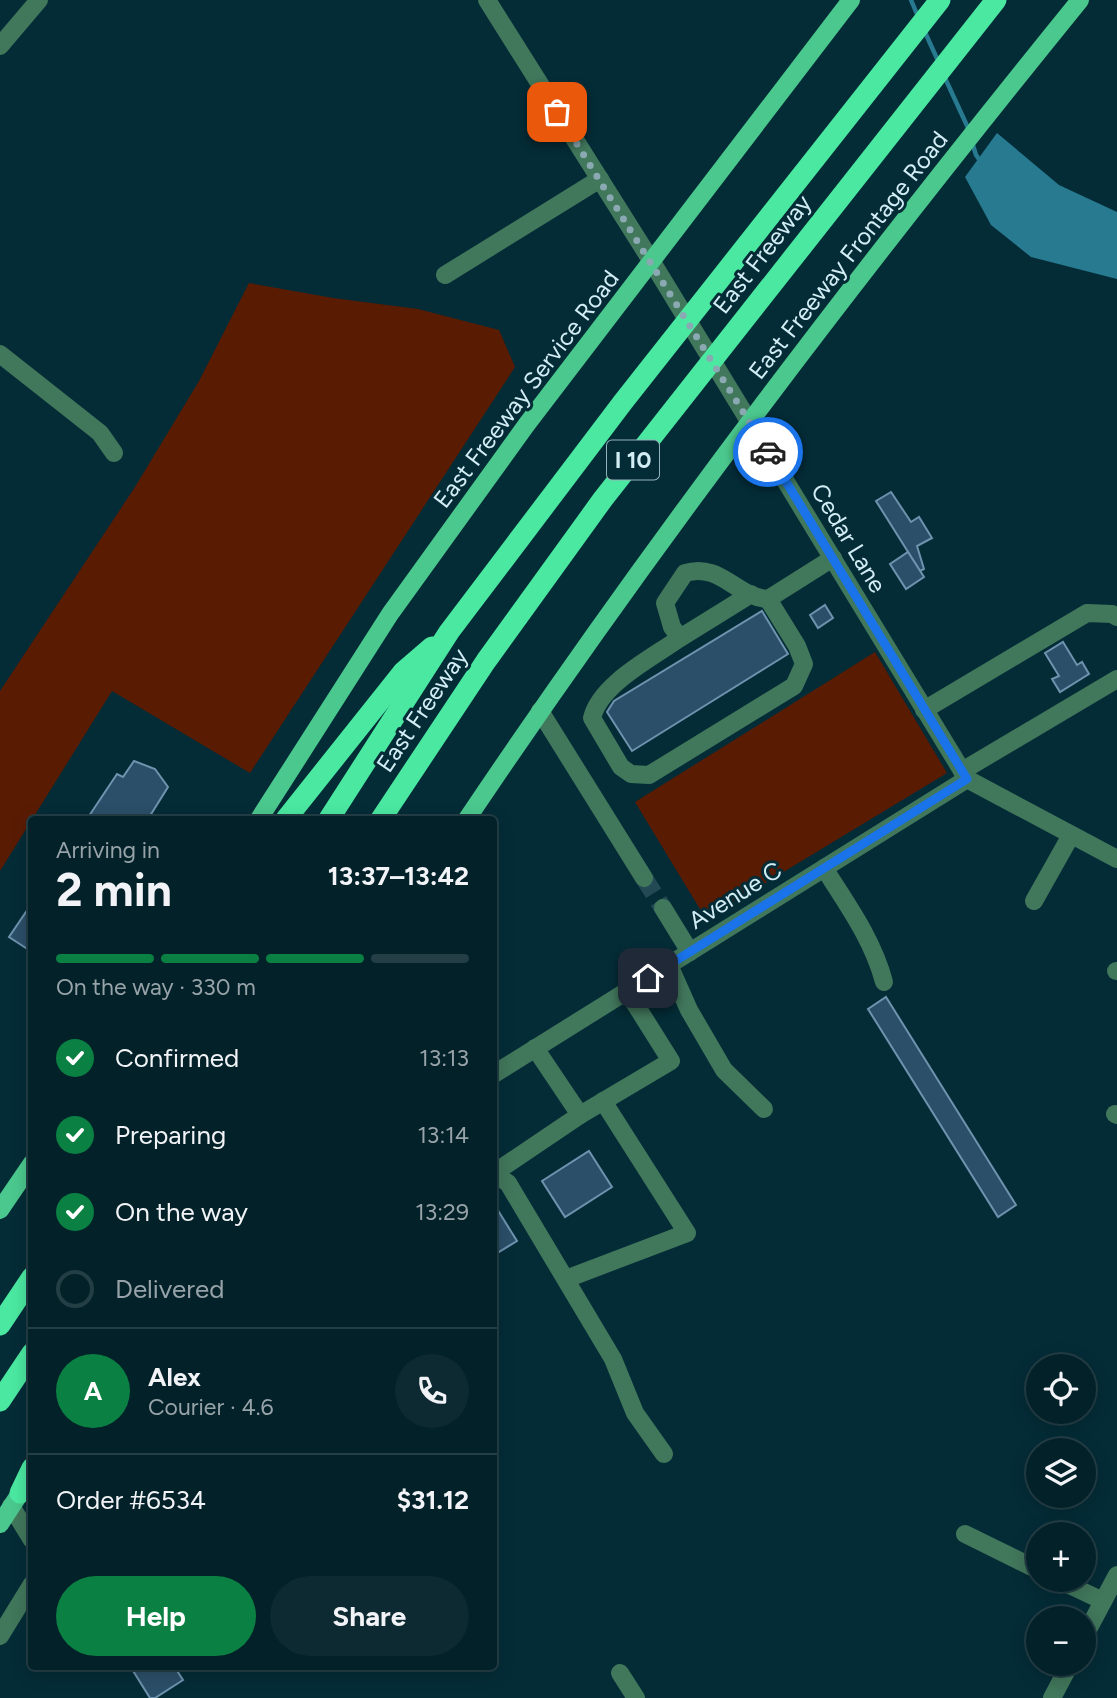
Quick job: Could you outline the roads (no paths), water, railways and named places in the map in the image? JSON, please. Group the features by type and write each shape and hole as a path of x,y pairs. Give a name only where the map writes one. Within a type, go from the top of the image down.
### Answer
{"highway":[{"name":"East Freeway","path":"331,816 449,632 623,402 940,0"},
{"name":"East Freeway","path":"383,816 545,576 996,0"},
{"path":"288,816 403,672 449,632"},
{"path":"0,1325 28,1283"},
{"path":"0,1401 28,1359"}],"main road":[{"name":"East Freeway Frontage Road","path":"469,816 540,711 750,422 939,175 1080,0"},
{"name":"East Freeway Service Road","path":"261,816 390,614 527,424 850,1"},
{"path":"0,1210 28,1169"},
{"path":"0,1524 21,1491"}],"street":[{"path":"0,46 39,0"},
{"name":"Cedar Lane","path":"487,0 652,262 964,775 1070,837 1117,859"},
{"path":"445,275 600,179"},
{"path":"0,354 100,433 114,453"},
{"path":"768,599 833,558"},
{"path":"680,638 672,627 666,603 685,573 699,568 718,573 751,594 768,599 797,646 804,664 794,686 649,775 631,774 621,766 592,718 595,703 607,690 680,638 751,594"},
{"path":"924,710 1087,613 1112,614 1117,617"},
{"name":"Avenue C","path":"497,1072 824,868 964,775 1117,679"},
{"path":"540,711 644,878"},
{"path":"1034,901 1070,837"},
{"path":"824,868 865,935 879,963 884,982"},
{"path":"663,908 690,952"},
{"path":"669,965 689,1010 724,1070 764,1109"},
{"path":"497,1172 580,1115 671,1061 627,991"},
{"path":"535,1048 580,1115"},
{"path":"566,1279 687,1233 603,1101"},
{"path":"497,1176 508,1182 613,1359 635,1413 664,1454"},
{"path":"21,1491 28,1522"},
{"path":"965,1534 1026,1564"},
{"path":"1096,1614 1117,1575"},
{"path":"0,1636 28,1590"},
{"path":"1084,1592 1103,1601"},
{"path":"620,1673 636,1698"},
{"path":"1052,1698 1064,1676"}],"water":[{"path":"997,133 1059,185 1117,212 1117,279 1031,257 991,225 965,177"}],"waterway":[{"path":"911,0 919,19"},
{"path":"924,30 939,63"},
{"path":"945,78 969,130"},
{"path":"972,142 981,162"}],"tunnel":[{"path":"644,878 663,908"}]}
